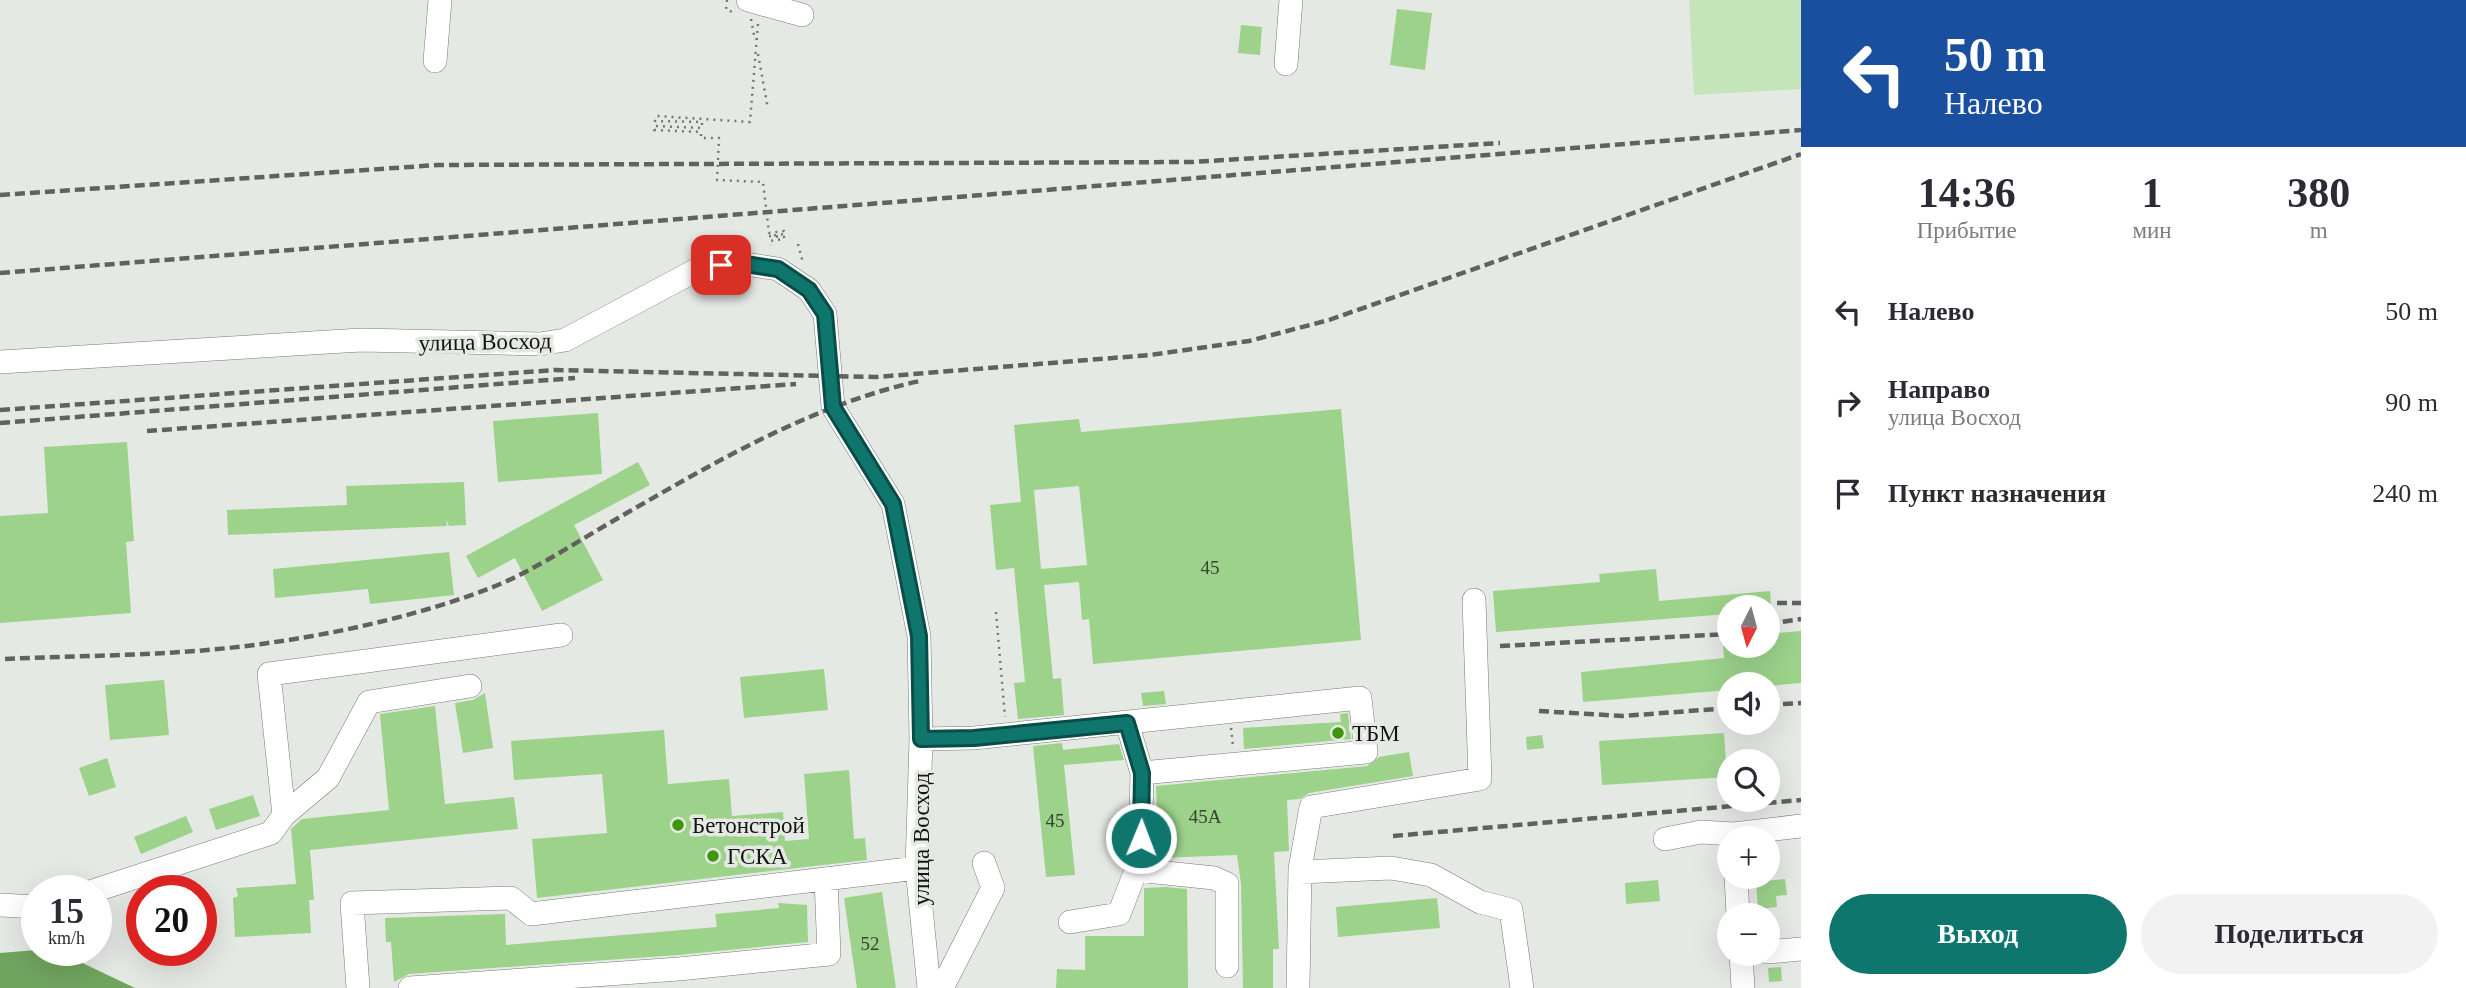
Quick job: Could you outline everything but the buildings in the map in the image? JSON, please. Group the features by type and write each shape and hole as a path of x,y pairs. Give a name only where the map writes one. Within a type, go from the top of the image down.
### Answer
{"street":[{"path":"435,61 440,0"},
{"path":"1286,64 1291,0"},
{"path":"745,7 802,15"},
{"name":"улица Восход","path":"0,362 360,340 540,344 565,340 702,267 739,263 778,269 809,290 825,314 833,407 893,504 919,636 921,739 917,869 929,988"},
{"path":"1298,988 1300,872 1311,807 1480,779 1474,600"},
{"path":"284,815 269,674 561,635"},
{"path":"112,885 271,833 284,815 328,778 369,702 470,686"},
{"path":"921,739 1127,723 1360,698 1366,752 1142,773"},
{"path":"1070,922 1119,914 1140,860 1142,773 1127,723"},
{"path":"1780,829 1801,826"},
{"path":"1665,839 1701,832 1717,834"},
{"path":"942,988 993,888 984,863"},
{"path":"1300,872 1391,868 1431,875 1480,902 1511,910 1522,988"},
{"path":"358,988 352,903 511,898 531,914 917,869"},
{"path":"1137,870 1213,878 1227,884 1227,966"},
{"path":"410,988 679,969 829,954 826,879"},
{"path":"0,905 21,906"},
{"path":"1780,951 1801,949"},
{"path":"1742,966 1743,988"}],"path":[{"path":"727,0 726,10 745,7 758,18 750,122 657,116 655,121 702,122 702,128 655,126 654,130 701,132 701,138 719,138 717,180 763,182 769,233 784,231 785,234 769,236 784,237 770,241 771,245"},
{"path":"745,7 768,109"},
{"path":"996,612 1006,734"},
{"path":"1230,712 1234,764"}],"shaded area":[{"path":"1689,0 1801,0 1801,89 1694,95"},
{"path":"21,951 21,966 89,966 135,988 0,988 0,953"}],"railway":[{"path":"0,273 1801,130"},
{"path":"0,195 438,165 1192,162 1500,143"},
{"path":"0,410 555,370 876,377 1150,355 1249,341 1329,320 1801,154"},
{"path":"0,423 575,378"},
{"path":"5,659 169,653 235,647 296,639 435,607 488,589 520,574 724,458 800,421 839,405 920,381"},
{"path":"147,431 796,384"},
{"path":"1780,603 1801,603"},
{"path":"1780,622 1801,619"},
{"path":"1500,646 1717,635"},
{"path":"1780,704 1801,703"},
{"path":"1539,711 1623,716 1717,709"},
{"path":"1393,836 1801,800"}],"place":[{"name":"ТБМ","path":"1338,733"},
{"name":"Бетонстрой","path":"678,825"},
{"name":"ГСКА","path":"713,856"}],"route":[{"path":"721,265 739,263 778,269 809,290 825,314 833,407 893,504 919,636 921,739 974,738 1127,723 1142,773 1141,838"}]}
